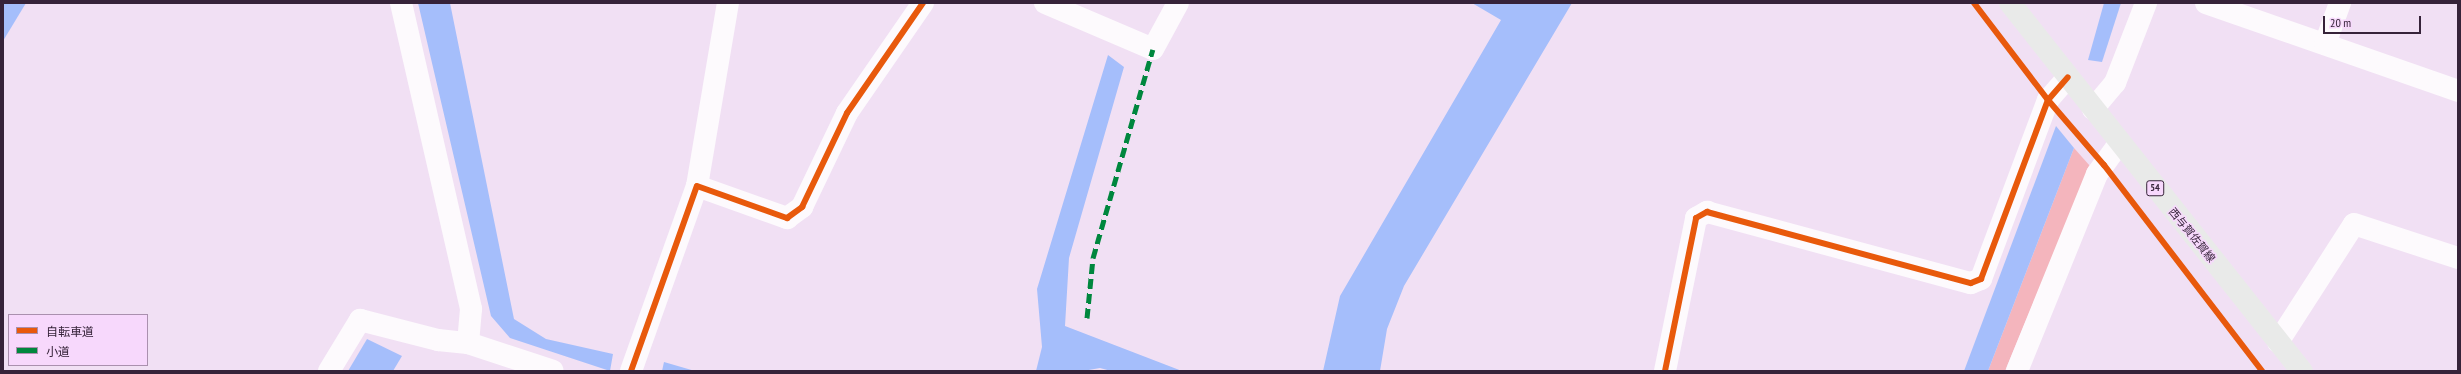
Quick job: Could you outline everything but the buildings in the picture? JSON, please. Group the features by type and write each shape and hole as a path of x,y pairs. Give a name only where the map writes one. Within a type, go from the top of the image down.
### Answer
{"main road":[{"name":"西与賀佐賀線","path":"2010,3 2119,144 2302,371"}],"street":[{"path":"401,3 471,309 468,343"},
{"path":"631,371 697,186 728,3"},
{"path":"697,186 787,218 802,207 848,113 922,3"},
{"path":"1045,3 1153,49 1178,3"},
{"path":"2093,109 2115,83 2146,3"},
{"path":"2206,3 2458,91"},
{"path":"2325,44 2340,3"},
{"path":"1665,371 1696,218 1707,212 1971,283 1981,279 2048,100 2068,77"},
{"path":"2017,371 2097,174 2119,144"},
{"path":"2278,342 2354,224 2458,258"},
{"path":"329,371 360,320 438,340 468,343 553,371"}],"shaded area":[{"path":"2074,148 2090,166 2005,371 1988,371"}],"water":[{"path":"3,3 26,3 3,41"},
{"path":"418,3 450,3 514,319 546,339 613,354 610,371 510,338 491,316"},
{"path":"1472,3 1572,3 1404,286 1387,329 1380,371 1323,371 1340,296 1501,20"},
{"path":"2104,3 2121,3 2102,62 2088,60"},
{"path":"1108,55 1124,67 1069,258 1065,326 1182,371 1111,371 1100,368 1083,371 1036,371 1042,347 1037,289"},
{"path":"2056,126 2074,148 1988,371 1964,371"},
{"path":"367,339 402,356 393,371 348,371"},
{"path":"664,362 695,371 662,371"}],"marked path":[{"path":"1087,318 1093,258 1153,49"}],"cycle path":[{"path":"631,371 697,186 787,218 802,207 847,113 923,3"},
{"path":"1974,3 2048,100 2104,165 2262,371"},
{"path":"1665,371 1696,218 1707,212 1971,283 1981,279 2048,100 2068,77"}]}
